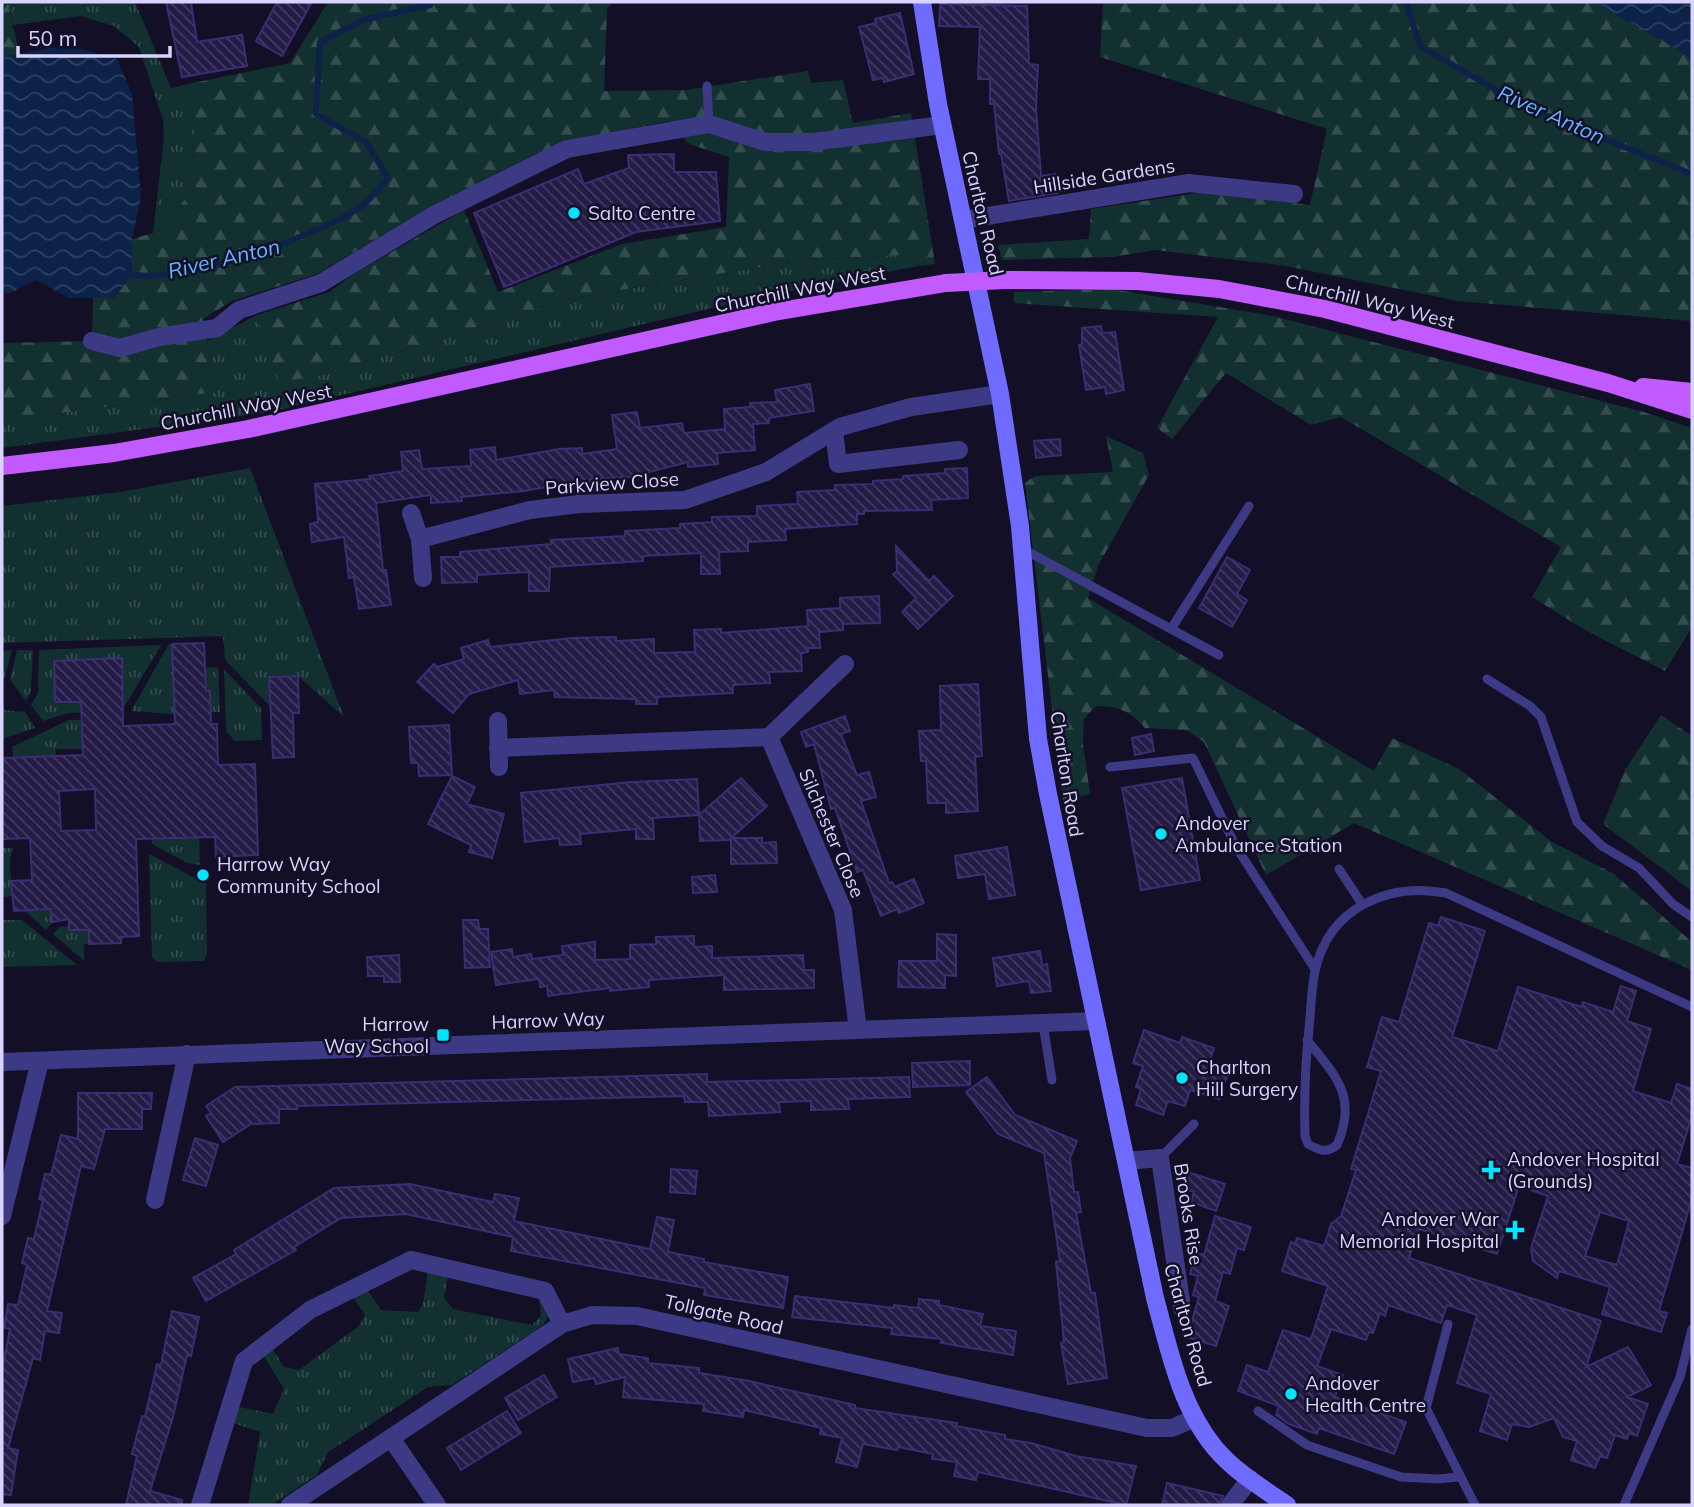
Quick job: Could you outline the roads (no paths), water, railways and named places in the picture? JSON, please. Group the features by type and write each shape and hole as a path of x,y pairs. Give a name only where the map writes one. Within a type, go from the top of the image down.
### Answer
{"main road":[{"name":"Churchill Way West","path":"2,466 114,453 248,429 774,312 946,284 1005,280 1138,281 1219,289 1325,309 1608,383 1692,410"},
{"name":"Churchill Way West","path":"1608,383 1692,392"}],"street":[{"name":"Charlton Road","path":"922,2 942,125 1000,394 1023,549 1038,739 1162,1324 1174,1368 1195,1418 1216,1449 1250,1479 1287,1505"},
{"path":"92,341 120,348 159,337 217,328 239,310 321,283 488,186 567,149 709,124 765,142 813,142 942,125"},
{"name":"Hillside Gardens","path":"964,220 1189,183 1294,194"},
{"name":"Parkview Close","path":"420,539 530,510 580,504 685,500 766,472 834,431 911,407 1000,394"},
{"path":"834,431 838,464 959,450"},
{"path":"411,513 420,539 423,578"},
{"path":"498,747 769,737 845,664"},
{"path":"498,721 499,768"},
{"name":"Silchester Close","path":"769,737 843,910 858,1030"},
{"name":"Harrow Way","path":"2,1062 1096,1021"},
{"path":"155,1200 187,1054"},
{"path":"2,1216 40,1061"},
{"name":"Brooks Rise","path":"1126,1161 1160,1158 1182,1308"},
{"path":"200,1505 244,1361 322,1305 411,1260 545,1292 552,1299 562,1324"},
{"name":"Tollgate Road","path":"290,1505 562,1324 592,1315 637,1315 1147,1428 1171,1428 1195,1418"},
{"path":"391,1438 437,1505"},
{"path":"1230,1505 1250,1479"}],"lane":[{"path":"707,86 709,124"},
{"path":"1171,629 1249,506"},
{"path":"1023,549 1219,655"},
{"path":"1487,679 1530,706 1541,717 1577,822 1602,846 1639,868 1673,904 1692,917"},
{"path":"1111,767 1193,758 1236,847 1315,969"},
{"path":"1339,869 1362,904"},
{"path":"1307,1040 1344,1091 1339,1140 1333,1148 1322,1151 1308,1144 1305,1136 1304,1062 1315,969 1334,929 1362,904 1383,895 1408,890 1446,893 1692,1007"},
{"path":"1044,1024 1052,1080"},
{"path":"1160,1158 1194,1124"},
{"path":"1448,1324 1426,1408 1458,1477 1475,1505"},
{"path":"1624,1505 1680,1377 1692,1329"},
{"path":"1258,1411 1307,1445 1401,1477 1458,1477"}],"water":[{"path":"1595,2 1692,2 1692,58"},
{"path":"49,48 82,49 117,59 132,94 141,197 132,239 132,275 114,298 69,298 36,280 9,294 2,291 2,57"}],"waterway":[{"name":"River Anton","path":"125,273 148,276 177,273 242,258 333,222 363,204 388,178 366,142 316,114 320,42 366,19 430,5 432,2"},
{"name":"River Anton","path":"1406,2 1420,46 1527,108 1692,174"}],"place":[{"name":"Salto Centre","path":"574,213"},
{"name":"Andover Ambulance Station","path":"1161,834"},
{"name":"Harrow Way Community School","path":"203,875"},
{"name":"Harrow Way School","path":"443,1035"},
{"name":"Charlton Hill Surgery","path":"1182,1078"},
{"name":"Andover Hospital (Grounds)","path":"1491,1170"},
{"name":"Andover War Memorial Hospital","path":"1515,1230"},
{"name":"Andover Health Centre","path":"1291,1394"}]}
